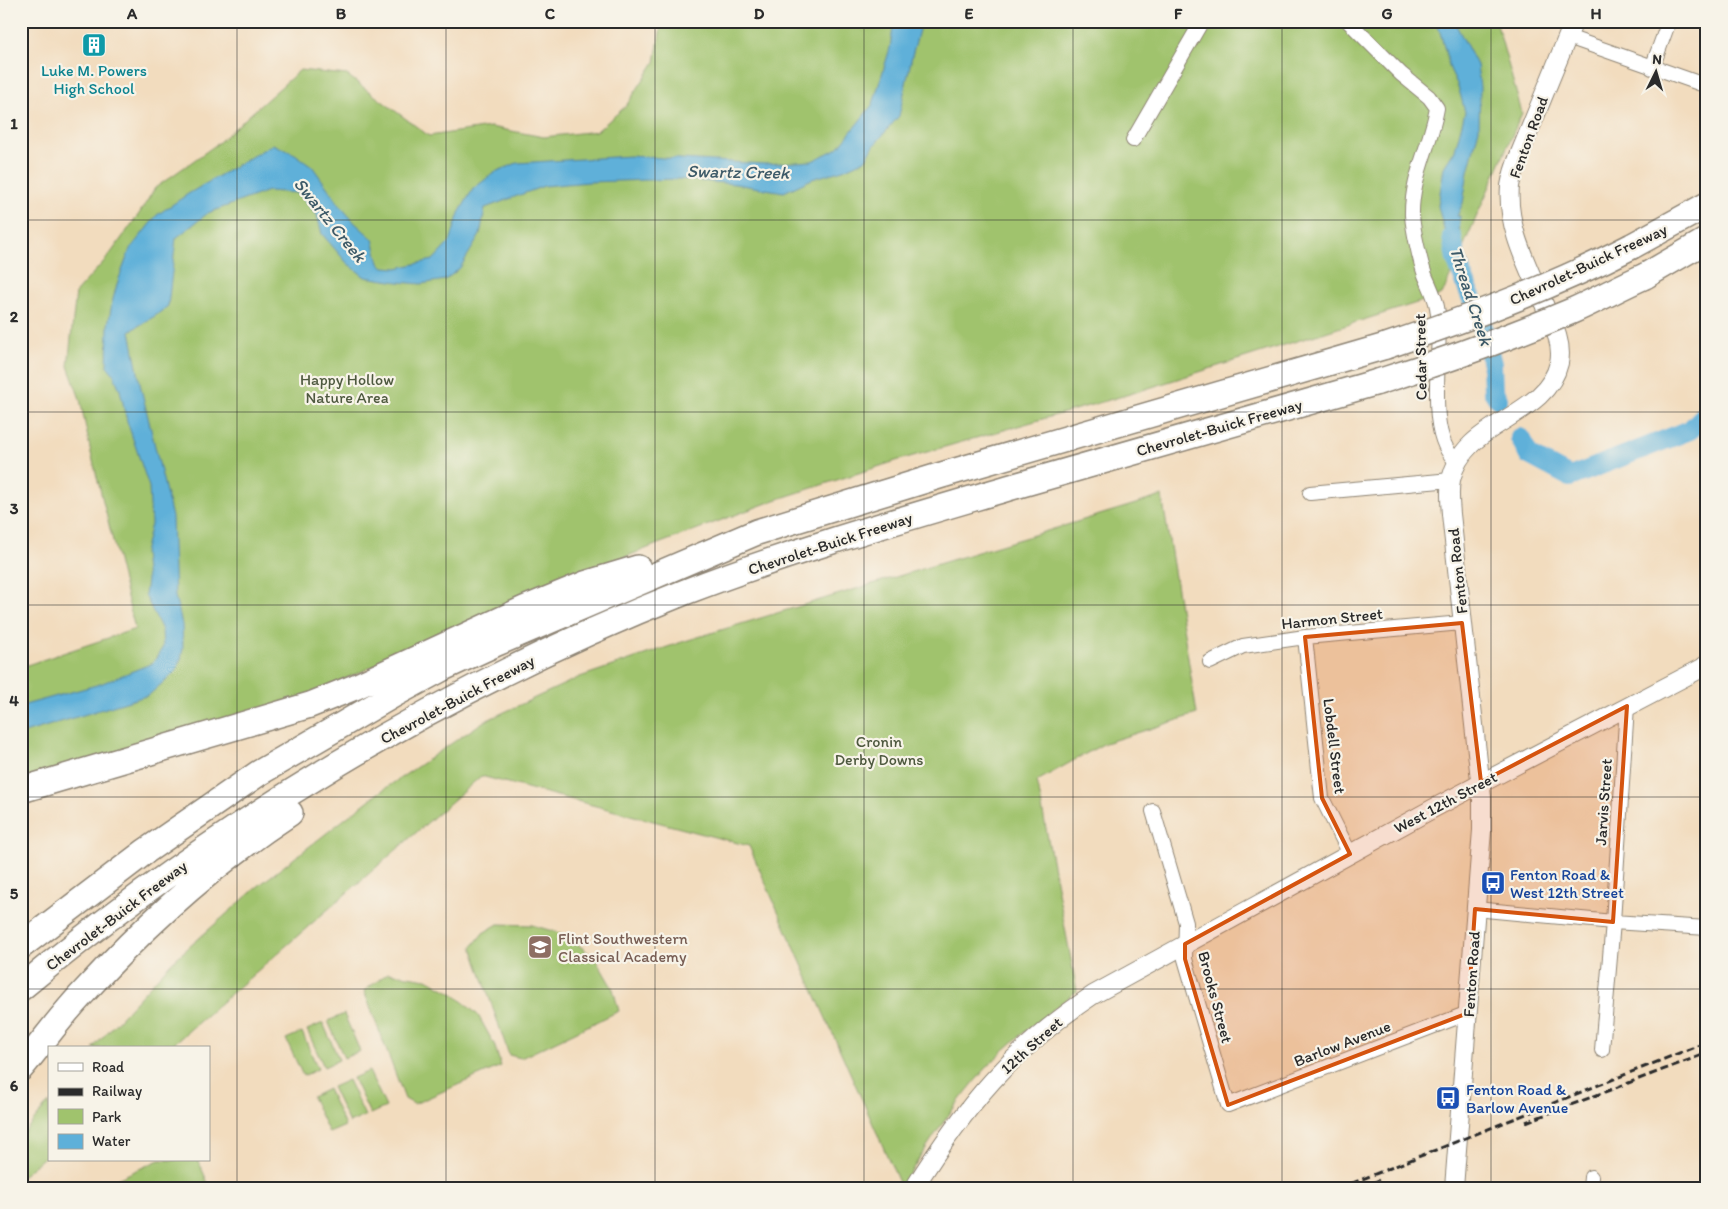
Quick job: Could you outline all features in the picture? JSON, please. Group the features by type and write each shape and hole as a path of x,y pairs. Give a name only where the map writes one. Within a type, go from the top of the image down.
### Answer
{"highway":[{"name":"Chevrolet-Buick Freeway","path":"21,946 130,862 268,768 360,713 443,668 497,643 757,532 923,480 1386,346 1477,315 1538,291 1584,270 1707,205"},
{"name":"Chevrolet-Buick Freeway","path":"21,988 71,947 194,855 384,736 475,687 539,656 685,593 846,536 1378,382 1447,360 1572,311 1645,276 1707,240"},
{"path":"21,790 310,704 355,687 472,632 585,584 757,532"},
{"path":"21,1068 84,992 166,910 222,862 288,814 539,656"}],"street":[{"path":"1133,140 1202,21"},
{"name":"Cedar Street","path":"1348,21 1401,74 1429,97 1437,108 1434,127 1416,181 1412,216 1422,266 1438,309 1437,386 1441,434 1446,448 1457,462"},
{"path":"1652,68 1669,21"},
{"path":"1571,29 1652,68 1707,86"},
{"name":"Fenton Road","path":"1454,1188 1482,830 1481,782 1451,514 1451,480 1457,462 1464,451 1476,440 1546,390 1555,376 1559,363 1560,348 1557,333 1518,241 1512,220 1510,194 1511,179 1516,163 1571,29"},
{"path":"1310,493 1451,480"},
{"name":"Harmon Street","path":"1210,662 1243,646 1305,637 1462,622"},
{"name":"Lobdell Street","path":"1305,637 1322,798 1350,854"},
{"name":"West 12th Street","path":"1185,944 1481,782 1627,706 1705,670"},
{"name":"Jarvis Street","path":"1602,1050 1613,922 1627,706"},
{"name":"Brooks Street","path":"1153,811 1186,923 1185,959 1228,1105"},
{"path":"1476,909 1613,922 1707,928"},
{"name":"12th Street","path":"914,1188 940,1145 973,1101 1029,1043 1057,1020 1093,995 1185,944"},
{"name":"Barlow Avenue","path":"1228,1105 1468,1013"}],"highlighted area":[{"path":"1462,623 1481,782 1627,706 1613,922 1475,909 1468,1013 1228,1105 1185,959 1185,944 1350,854 1322,798 1305,637"}],"green space":[{"name":"Happy Hollow Nature Area","path":"662,21 1496,21 1522,113 1442,295 1130,394 899,460 775,500 525,597 306,697 21,779 21,667 135,629 91,453 80,399 68,366 76,292 108,257 155,188 217,144 300,70 347,75 429,136 490,127 544,137 597,131 626,106 655,62"},
{"name":"Cronin Derby Downs","path":"1162,496 1197,714 1105,743 1037,781 1077,991 1005,1049 990,1064 962,1097 924,1150 901,1187 749,846 481,776 171,1046 95,1046 171,963 257,887 377,794 483,722 580,677 685,641"},
{"path":"498,924 532,925 566,935 595,958 613,989 619,1011 521,1058 509,1055 472,947 483,933"},
{"path":"388,973 427,979 455,995 478,1015 494,1044 501,1066 414,1104 405,1099 364,991"},
{"path":"344,1014 360,1051 344,1058 328,1021"},
{"path":"323,1023 339,1060 324,1067 307,1030"},
{"path":"302,1032 318,1069 303,1076 286,1039"},
{"path":"369,1071 386,1107 370,1114 353,1078"},
{"path":"348,1080 365,1116 349,1123 332,1087"},
{"path":"328,1089 345,1126 329,1133 312,1097"},
{"path":"48,1103 48,1154 21,1177 21,1136"},
{"path":"155,1162 199,1162 210,1188 119,1188 115,1180"}],"water":[{"name":"Swartz Creek","path":"894,21 918,21 919,30 899,116 876,143 865,160 843,170 812,179 784,192 735,184 678,179 589,182 544,186 485,208 480,235 460,268 445,280 421,284 365,277 347,263 322,234 317,215 298,193 268,191 208,213 176,238 168,306 130,331 141,388 172,517 175,596 182,624 183,649 181,659 176,671 149,695 21,734 21,706 100,684 153,663 163,647 162,630 145,595 147,580 144,553 151,524 149,487 127,421 120,390 113,373 107,366 108,325 117,284 130,249 157,215 188,194 273,144 295,154 312,166 342,208 373,239 379,263 384,267 397,268 433,260 450,242 459,213 473,189 495,172 517,163 630,156 765,164 812,161 838,148 873,104 890,48"},
{"path":"1433,21 1454,21 1477,65 1480,87 1479,129 1468,171 1463,203 1457,216 1460,216 1459,243 1462,249 1454,269 1438,206 1444,167 1455,150 1465,112 1440,32"}],"waterway":[{"name":"Thread Creek","path":"1452,237 1456,259 1482,324 1492,364 1493,391 1498,399"},
{"name":"Thread Creek","path":"1520,438 1529,455 1570,477 1690,430 1707,413"}],"railway":[{"path":"1340,1188 1707,1042"},
{"path":"1526,1122 1707,1053"},
{"path":"1361,1188 1379,1180"}],"place":[{"name":"Luke M. Powers High School","path":"94,45"},
{"name":"Fenton Road & West 12th Street","path":"1493,883"},
{"name":"Flint Southwestern Classical Academy","path":"540,947"},
{"name":"Fenton Road & Barlow Avenue","path":"1448,1098"}]}
